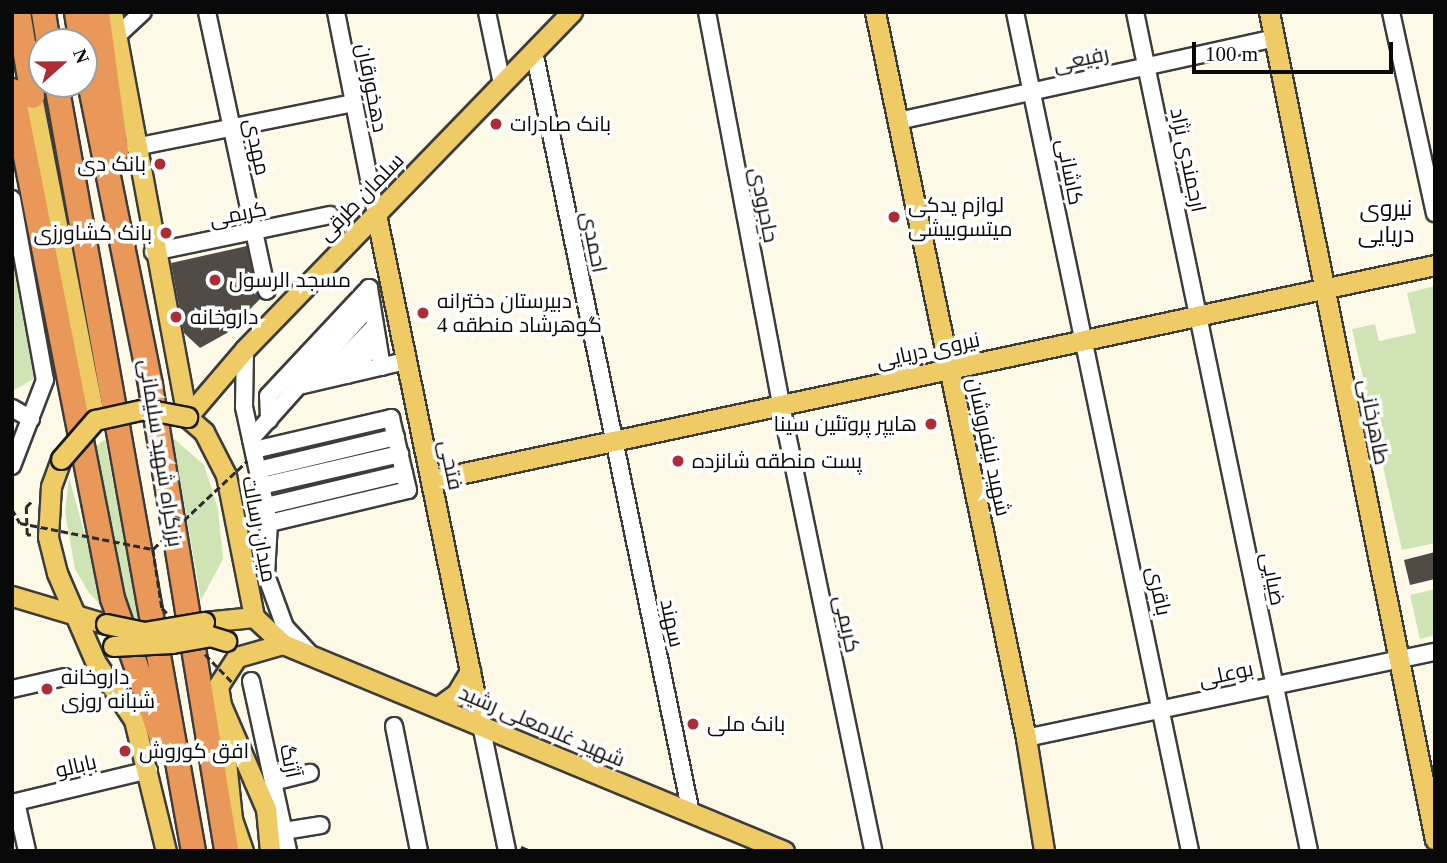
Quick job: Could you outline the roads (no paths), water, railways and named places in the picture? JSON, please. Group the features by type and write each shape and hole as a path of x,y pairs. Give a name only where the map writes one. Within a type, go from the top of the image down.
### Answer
{"highway":[{"path":"18,12 22,93 112,598 184,806"},
{"path":"97,12 125,249"},
{"name":"بزرگراه شهید سلیمانی","path":"58,98 193,851"},
{"name":"بزرگراه شهید سلیمانی","path":"93,98 125,249 226,851"}],"main road":[{"name":"بزرگراه شهید سلیمانی","path":"112,12 153,252 187,417"},
{"name":"سلمان طرقی","path":"187,417 245,349 572,12"},
{"name":"شهید نیلفروشان","path":"875,12 1026,738 1044,851"},
{"name":"طاهرخانی","path":"1269,12 1396,660 1435,840"},
{"path":"22,93 95,420"},
{"name":"فتحی","path":"376,214 481,724"},
{"name":"نیروی دریایی","path":"431,480 1435,265"},
{"path":"166,851 149,771 134,720 95,661 72,615 48,537 51,486 61,459 95,420 145,409 187,417"},
{"name":"میدان رسالت","path":"187,417 204,432 226,475 254,617"},
{"path":"12,596 72,615 144,632 254,617"},
{"name":"شهید غلامعلی رشید","path":"254,617 283,644 784,851"},
{"path":"118,694 110,651 113,646 172,643 210,635 226,640 237,657"},
{"path":"243,851 232,819 220,679 237,657 283,644"},
{"path":"438,707 457,693 470,671"},
{"path":"221,705 266,809 270,851"}],"street":[{"path":"117,36 143,12"},
{"name":"مهدی","path":"206,12 267,291"},
{"name":"دهخورقان","path":"336,12 376,214"},
{"path":"487,12 502,84"},
{"name":"جاجرودی","path":"707,12 781,405"},
{"name":"کاشانی","path":"1015,12 1083,341"},
{"name":"ارجمندی نژاد","path":"1136,12 1199,316"},
{"path":"1391,12 1435,213"},
{"name":"رفیعی","path":"898,121 1274,38"},
{"name":"احمدی","path":"534,51 612,441"},
{"path":"135,147 354,103"},
{"path":"12,199 45,380 12,466"},
{"name":"کریمی","path":"153,252 255,233 330,215"},
{"path":"269,420 268,396 369,288 376,352"},
{"path":"253,455 269,420 371,305"},
{"name":"ضیایی","path":"1199,316 1309,851"},
{"name":"باقری","path":"1083,341 1163,709 1190,851"},
{"path":"245,349 244,407 269,523 266,575 275,607 312,656"},
{"path":"299,386 347,375 376,352"},
{"path":"347,375 376,352"},
{"path":"323,380 376,352 406,361"},
{"name":"کریمی","path":"781,405 873,851"},
{"path":"12,408 31,419"},
{"name":"سهند","path":"612,441 691,813"},
{"path":"253,455 398,446"},
{"path":"269,523 408,490 398,446"},
{"path":"261,486 398,446"},
{"path":"266,506 405,478 431,480"},
{"name":"بوعلی","path":"1026,738 1435,652"},
{"path":"12,689 65,677"},
{"name":"آژنگ","path":"251,681 288,851"},
{"path":"481,724 507,851"},
{"path":"394,726 419,851"},
{"name":"بابالو","path":"14,802 149,771"},
{"path":"273,782 310,773"},
{"path":"14,802 27,851"},
{"path":"284,831 321,825"}],"place":[{"name":"بانک صادرات","path":"496,124"},
{"name":"بانک دی","path":"160,164"},
{"name":"لوازم یدکی میتسوبیشی","path":"894,217"},
{"name":"بانک کشاورزی","path":"166,233"},
{"name":"مسجد الرسول","path":"215,280"},
{"name":"دبیرستان دخترانه گوهرشاد منطقه 4","path":"423,313"},
{"name":"داروخانه","path":"176,317"},
{"name":"هایپر پروتئین سینا","path":"931,424"},
{"name":"پست منطقه شانزده","path":"678,461"},
{"name":"داروخانه شبانه روزی","path":"47,689"},
{"name":"بانک ملی","path":"693,724"},
{"name":"افق کوروش","path":"125,751"}],"district":[{"name":"نیروی دریایی","path":"1386,222"}]}
